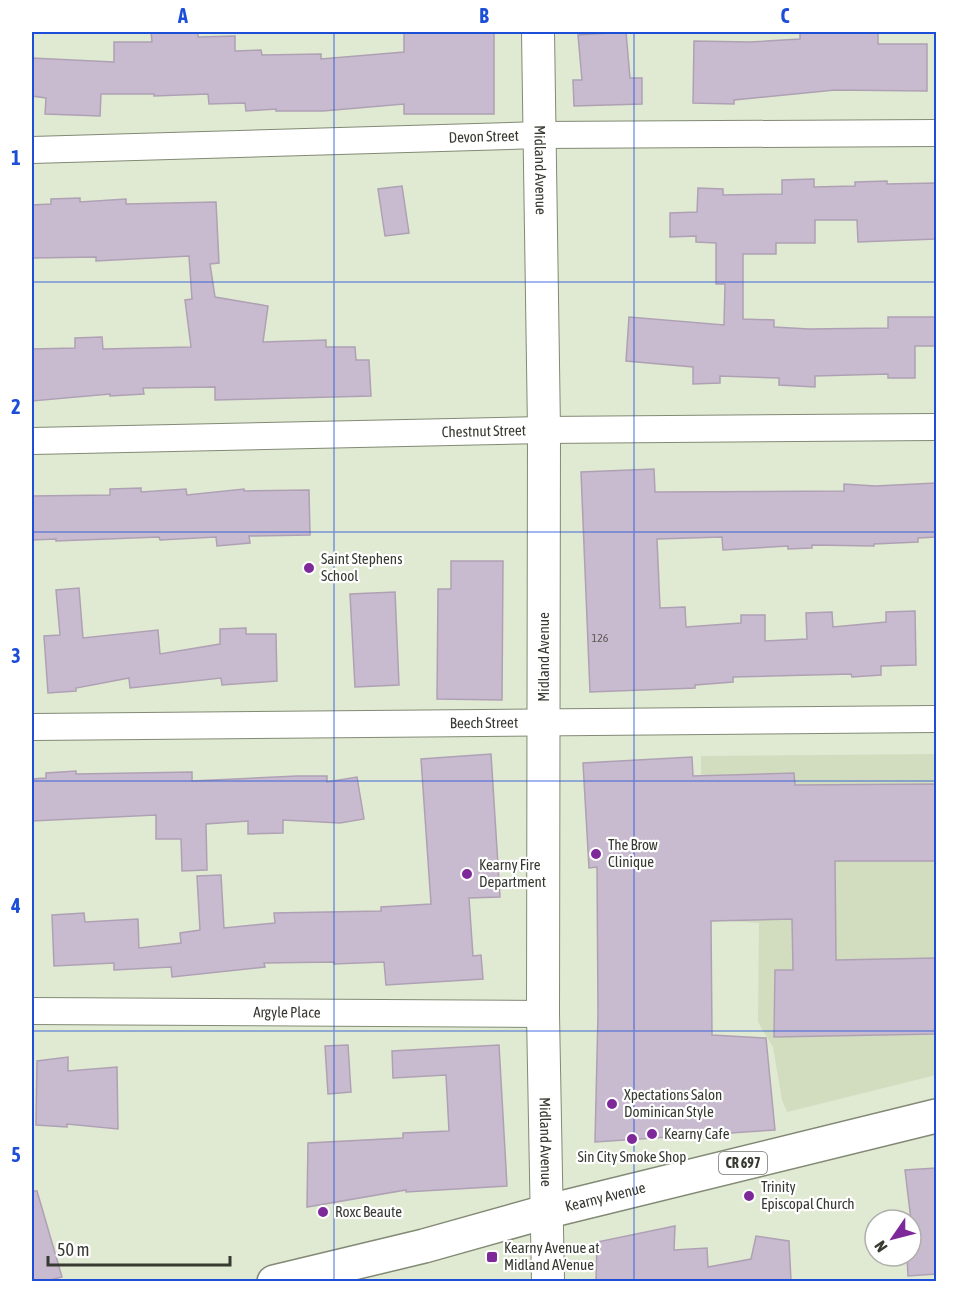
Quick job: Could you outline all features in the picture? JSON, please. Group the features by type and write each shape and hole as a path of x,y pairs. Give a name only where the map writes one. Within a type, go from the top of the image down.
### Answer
{"main road":[{"name":"Kearny Avenue","path":"274,1281 424,1246 549,1210 936,1116"}],"street":[{"name":"Midland Avenue","path":"538,32 544,430 543,1014 549,1210 548,1281"},
{"name":"Devon Street","path":"32,150 540,135 936,133"},
{"name":"Chestnut Street","path":"32,441 544,430 936,427"},
{"name":"Beech Street","path":"32,727 936,720"},
{"name":"Argyle Place","path":"32,1011 543,1014"}],"shaded area":[{"path":"936,754 936,1075 787,1112 782,1100 773,1047 758,1022 759,923 715,920 701,837 701,756"}],"building":[{"path":"151,32 198,32 198,37 235,36 235,51 261,50 262,55 321,54 321,59 404,52 404,32 494,32 494,114 404,114 404,104 323,111 276,111 276,109 246,111 245,103 209,104 208,94 154,96 154,94 101,94 100,116 45,114 46,98 32,96 32,58 114,62 114,42 152,42"},
{"path":"626,32 630,78 642,78 642,104 574,106 573,80 582,80 578,35"},
{"path":"800,32 878,32 878,44 927,44 927,91 835,90 734,100 734,104 693,103 694,41 750,42 800,39"},
{"path":"814,179 814,187 855,186 855,182 936,183 936,239 858,242 857,220 815,220 815,243 776,243 776,254 743,254 743,319 774,320 774,327 809,329 888,328 888,317 936,317 936,346 915,346 915,378 888,378 888,374 815,376 815,387 779,385 779,378 720,376 720,383 693,384 693,367 626,361 629,317 724,325 725,284 716,284 716,243 696,242 696,236 670,237 670,213 697,212 698,188 723,189 723,195 782,194 782,180"},
{"path":"402,186 409,233 385,236 378,189"},
{"path":"80,198 80,202 126,199 126,204 216,202 219,263 210,264 215,297 268,306 263,342 326,340 326,347 355,347 356,360 369,360 371,396 215,400 215,387 143,388 144,394 110,396 110,394 32,401 32,349 75,348 75,338 102,337 103,349 191,347 185,300 192,299 189,256 96,261 96,257 32,258 32,205 51,204 51,199"},
{"path":"654,469 655,492 844,491 844,484 875,486 936,483 936,537 918,538 918,542 874,544 874,546 812,545 812,548 788,549 788,546 723,550 722,537 657,539 660,608 685,607 686,627 741,623 741,615 765,615 765,641 807,639 806,613 832,612 833,627 886,622 886,612 915,611 916,665 881,666 881,675 733,677 733,682 695,685 695,688 590,692 581,472"},
{"path":"141,488 141,492 186,489 187,495 244,489 244,491 309,490 310,535 249,536 250,543 217,546 216,537 160,540 159,537 32,540 32,496 110,495 110,489"},
{"path":"451,561 503,561 502,700 437,699 438,589 451,589"},
{"path":"79,588 83,638 158,630 160,654 220,644 220,629 246,628 246,634 276,634 277,681 222,685 221,678 130,688 129,678 76,688 76,691 48,693 44,636 60,635 56,590"},
{"path":"395,592 399,685 355,687 350,594"},
{"path":"491,754 500,897 469,898 473,956 481,955 483,979 386,985 384,962 264,963 265,967 172,977 171,967 114,970 114,963 54,966 52,915 84,913 85,922 138,919 139,948 181,943 180,933 200,930 197,876 221,875 224,928 275,923 274,913 381,911 381,907 431,904 421,759"},
{"path":"692,757 693,776 794,773 795,785 936,784 936,861 835,861 836,960 936,958 936,1034 774,1037 775,970 793,970 792,919 711,921 712,1035 766,1038 775,1130 595,1142 598,1013 597,867 589,868 583,763"},
{"path":"76,771 76,774 192,772 192,781 327,776 327,782 357,777 364,819 340,823 283,820 283,833 248,834 248,821 206,824 207,870 182,871 181,839 156,839 156,815 32,821 32,779 46,778 46,773"},
{"path":"348,1045 351,1092 328,1094 325,1046"},
{"path":"499,1045 507,1186 406,1192 406,1190 307,1207 308,1143 403,1138 403,1133 449,1131 446,1075 393,1078 392,1051"},
{"path":"68,1057 68,1071 117,1067 118,1129 67,1124 67,1127 36,1125 37,1061"},
{"path":"936,1168 936,1274 908,1276 908,1268 923,1268 923,1208 910,1208 905,1170"},
{"path":"32,1191 37,1191 62,1277 46,1281 32,1281"},
{"path":"675,1226 674,1250 707,1248 708,1267 751,1259 756,1236 789,1241 791,1281 596,1281 597,1242"}],"place":[{"name":"Saint Stephens School","path":"309,568"},
{"name":"The Brow Clinique","path":"596,854"},
{"name":"Kearny Fire Department","path":"467,874"},
{"name":"Xpectations Salon Dominican Style","path":"612,1104"},
{"name":"Kearny Cafe","path":"652,1134"},
{"name":"Sin City Smoke Shop","path":"632,1139"},
{"name":"Trinity Episcopal Church","path":"749,1196"},
{"name":"Roxc Beaute","path":"323,1212"},
{"name":"Kearny Avenue at Midland AVenue","path":"492,1257"}]}
